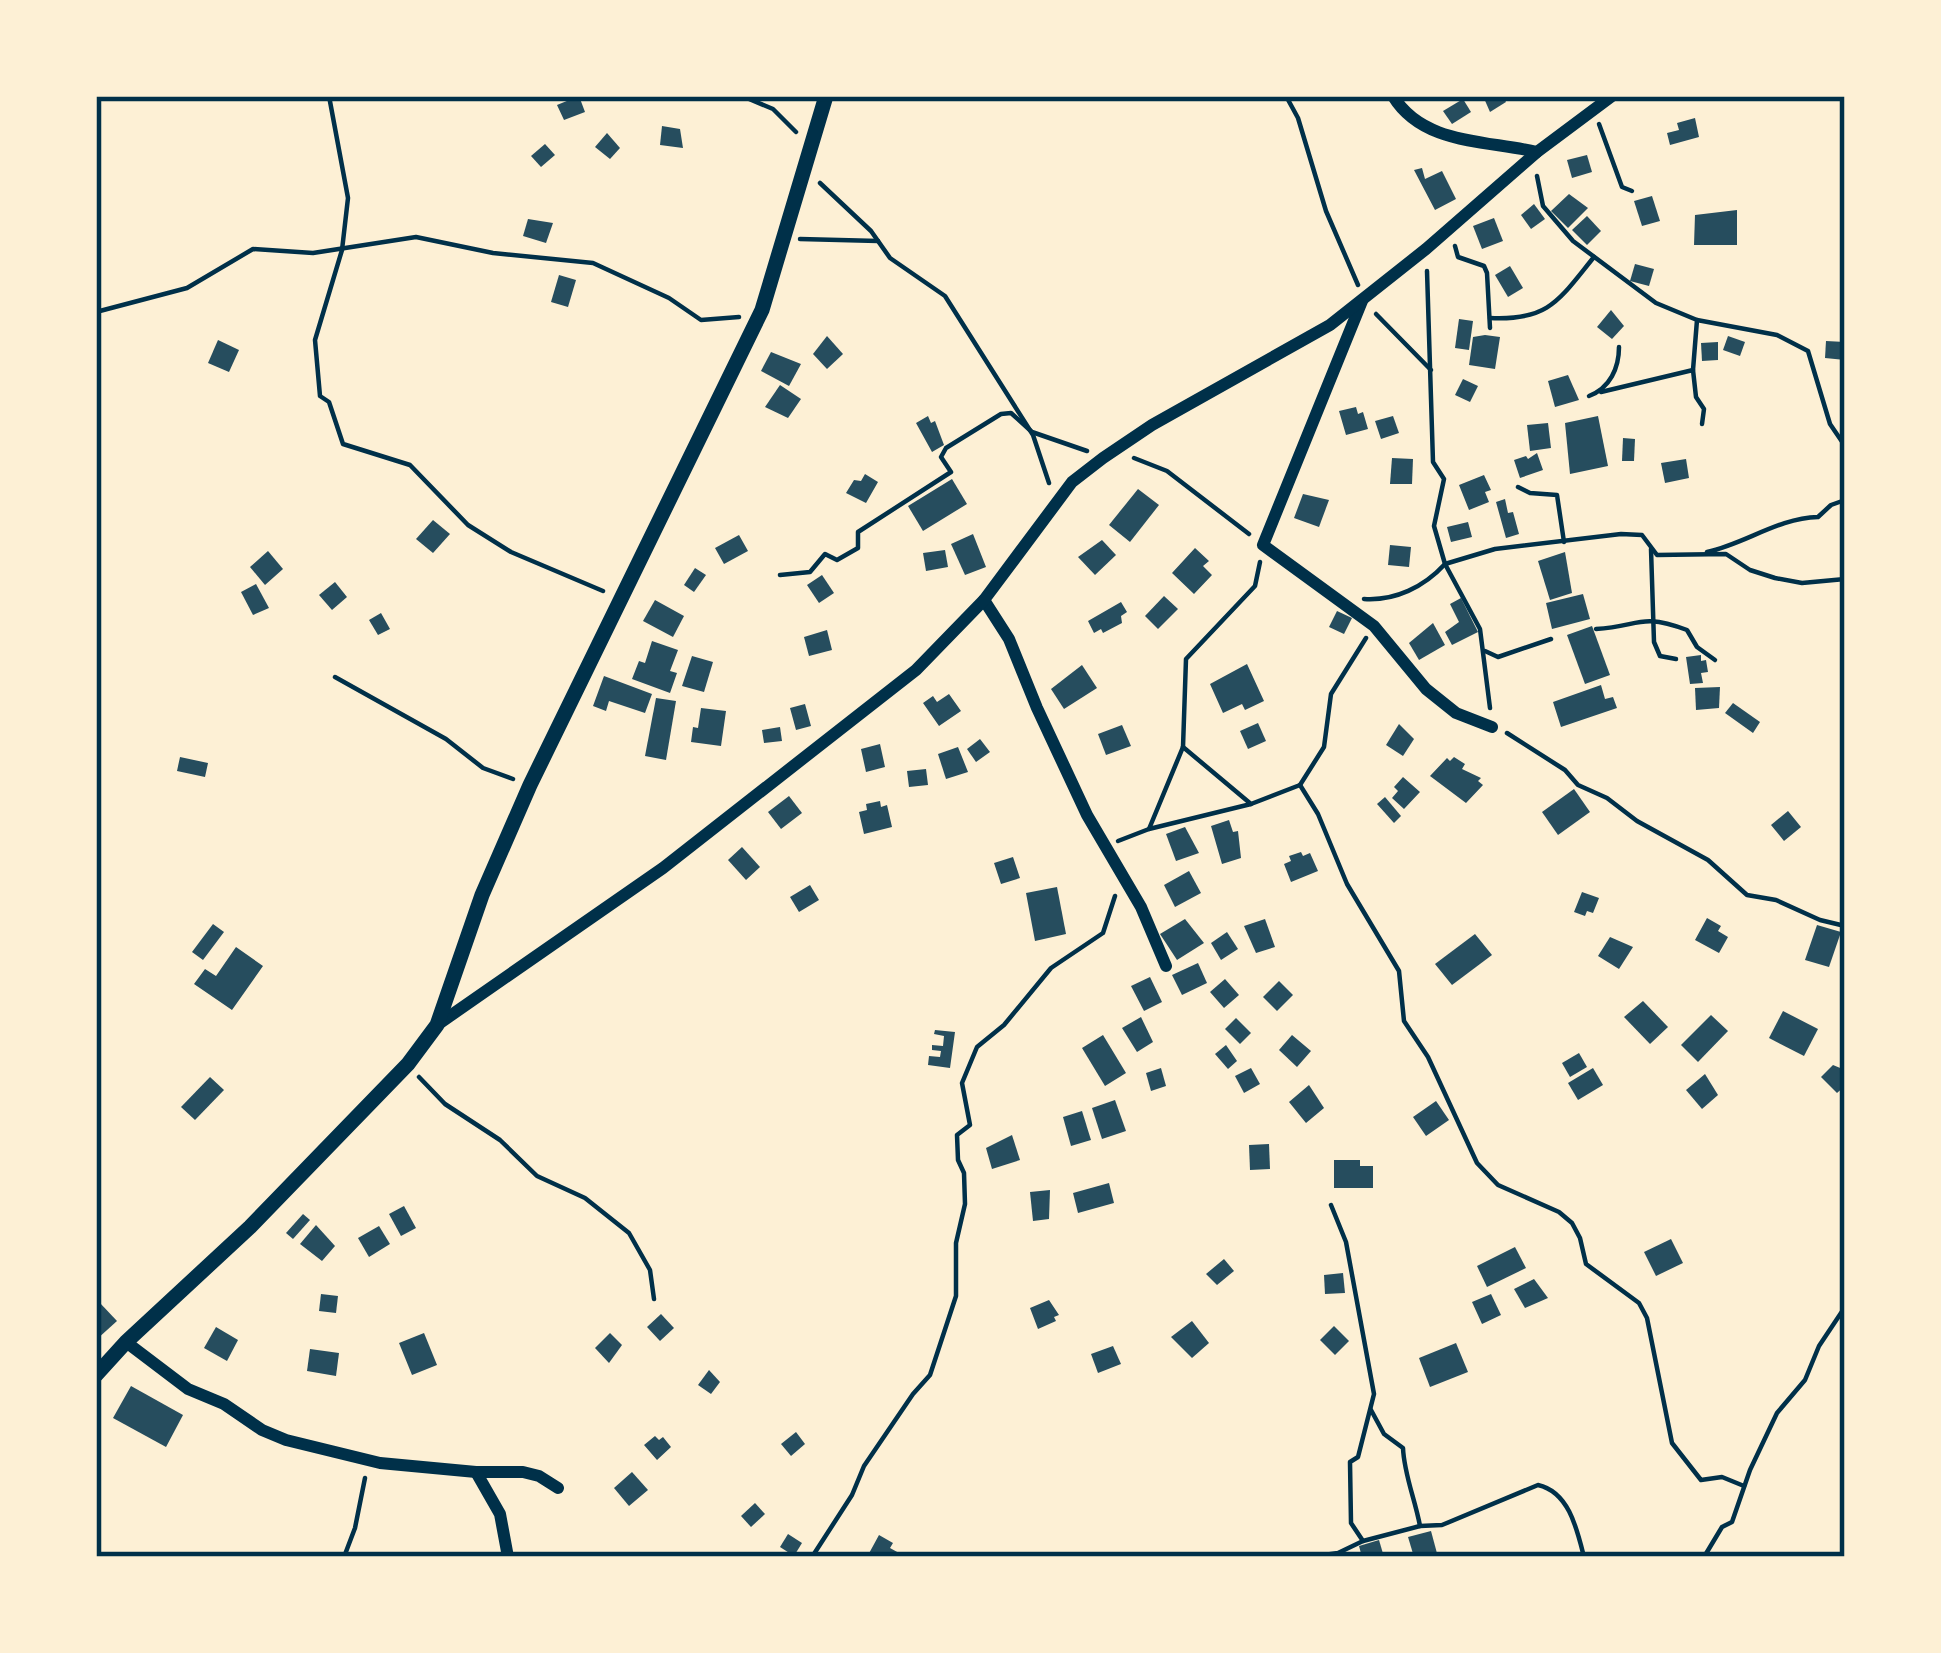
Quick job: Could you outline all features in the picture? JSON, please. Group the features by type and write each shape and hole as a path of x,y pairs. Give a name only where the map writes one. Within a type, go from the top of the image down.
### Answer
{"street":[{"path":"96,1375 250,1227 408,1064 437,1025 482,895 530,785 762,310 826,96"},
{"path":"1393,96 1406,117 1454,140 1483,140 1537,152"},
{"path":"437,1025 646,881 916,670 984,600 1072,482 1152,425 1330,326 1537,152 1612,96"},
{"path":"1362,300 1263,545 1374,626 1426,689 1456,713 1492,727"},
{"path":"984,600 1009,638 1037,708 1141,908 1166,967"},
{"path":"126,1342 188,1389 224,1404 262,1430 310,1448 368,1461 523,1472 539,1475 558,1488"},
{"path":"476,1472 500,1514 508,1557"}],"path":[{"path":"328,96 348,198 342,250 315,340 320,396 329,402 343,445 410,465 468,525 511,552 619,598"},
{"path":"742,96 773,109 811,151"},
{"path":"1286,96 1362,300 1431,370"},
{"path":"1595,110 1622,187 1632,191"},
{"path":"1537,152 1543,206 1573,241 1656,303 1697,320 1777,334 1808,351 1831,424 1845,446"},
{"path":"806,168 890,258 945,296 1032,432 1056,506"},
{"path":"1450,226 1458,257 1484,266 1487,273 1490,328"},
{"path":"96,312 187,288 254,249 313,253 416,237 493,253 593,263 650,289 701,320 734,319 762,310"},
{"path":"784,241 878,242"},
{"path":"1426,249 1433,462 1444,479 1434,526 1444,564 1480,629 1492,727 1520,739 1565,770 1578,785 1708,860 1747,895 1776,900 1845,926"},
{"path":"1490,318 1526,320 1549,306 1594,257"},
{"path":"1697,320 1693,370 1696,397 1704,409 1702,424"},
{"path":"1601,392 1619,362 1619,346"},
{"path":"1589,396 1693,370"},
{"path":"780,575 810,572 825,554 838,560 858,548 858,532 951,472 941,457 946,448 1001,414 1011,413 1032,432 1073,449 1144,460 1167,471 1263,545 1255,586 1186,659 1183,747 1149,829"},
{"path":"1518,487 1530,494 1557,496 1564,542"},
{"path":"1696,555 1732,547 1802,517 1818,517 1845,500"},
{"path":"1324,590 1353,598 1396,598 1432,578 1444,564 1495,549 1622,533 1642,535 1657,555 1726,554 1750,569 1802,583 1845,579"},
{"path":"1651,549 1654,642 1660,656 1676,659"},
{"path":"1596,629 1642,618 1654,620 1687,630 1697,647 1715,660"},
{"path":"1105,845 1251,804 1300,785 1324,747 1331,694 1374,626"},
{"path":"1484,651 1498,657 1550,639"},
{"path":"334,677 446,739 483,768 530,785"},
{"path":"1183,747 1251,804"},
{"path":"1300,785 1318,814 1347,884 1399,971 1404,1021 1428,1058 1477,1163 1498,1185 1572,1223 1586,1264 1639,1303 1652,1336 1672,1443 1701,1480 1722,1478 1744,1486"},
{"path":"812,1557 852,1496 864,1466 930,1376 956,1296 956,1243 965,1204 957,1135 970,1126 962,1083 968,1062 1051,968 1103,933 1121,874"},
{"path":"408,1064 445,1104 500,1139 537,1176 585,1198 629,1233 650,1270 654,1298"},
{"path":"1331,1205 1346,1242 1374,1394 1358,1457 1349,1462 1352,1523 1363,1540"},
{"path":"1704,1557 1721,1527 1732,1522 1777,1413 1805,1380 1819,1346 1845,1307"},
{"path":"1371,1409 1384,1434 1403,1448 1404,1470 1411,1481 1420,1526"},
{"path":"344,1557 355,1528 368,1461"},
{"path":"1310,1557 1338,1553 1363,1540 1420,1526 1442,1525 1538,1484 1550,1487 1568,1506 1584,1557"},
{"path":"820,1548 827,1554"}],"building":[{"path":"579,96 585,112 564,120 557,105"},
{"path":"1483,96 1503,96 1506,102 1490,112"},
{"path":"1463,99 1471,112 1452,124 1443,111"},
{"path":"1695,118 1699,137 1670,145 1667,133 1679,130 1677,123"},
{"path":"662,126 680,129 683,148 660,145"},
{"path":"607,133 620,148 610,159 595,147"},
{"path":"545,144 555,155 541,167 531,156"},
{"path":"1587,155 1592,172 1572,178 1567,160"},
{"path":"1422,168 1425,179 1442,171 1456,199 1435,210 1414,170"},
{"path":"1569,194 1588,208 1568,228 1551,211"},
{"path":"1652,196 1660,221 1642,226 1634,201"},
{"path":"1534,204 1545,219 1531,229 1521,215"},
{"path":"1737,210 1737,245 1694,245 1695,215"},
{"path":"1587,216 1601,231 1587,245 1572,230"},
{"path":"1494,218 1503,241 1482,249 1473,226"},
{"path":"528,219 553,223 546,243 523,236"},
{"path":"1635,264 1654,269 1649,286 1630,281"},
{"path":"1510,266 1523,288 1508,297 1495,275"},
{"path":"559,275 576,280 568,307 551,302"},
{"path":"1611,310 1624,326 1612,339 1597,327"},
{"path":"1459,319 1473,321 1469,350 1455,348"},
{"path":"827,336 843,354 827,369 813,354"},
{"path":"1728,336 1745,342 1740,356 1723,350"},
{"path":"1473,337 1500,337 1495,369 1469,365"},
{"path":"218,340 239,350 229,372 208,363"},
{"path":"1826,341 1845,342 1845,360 1825,358"},
{"path":"1718,342 1718,360 1702,361 1701,343"},
{"path":"771,352 801,364 789,386 761,371"},
{"path":"1568,375 1579,400 1555,407 1548,381"},
{"path":"1463,379 1478,386 1470,402 1455,395"},
{"path":"780,385 801,399 788,418 765,407"},
{"path":"1356,407 1358,414 1363,412 1368,429 1346,435 1339,411"},
{"path":"928,416 931,423 935,421 944,445 932,452 916,423"},
{"path":"1393,416 1399,433 1381,439 1375,421"},
{"path":"1598,416 1608,466 1570,474 1565,423"},
{"path":"1548,423 1551,448 1530,451 1527,425"},
{"path":"1623,438 1635,439 1634,461 1622,461"},
{"path":"1537,453 1543,470 1520,478 1514,460"},
{"path":"1392,458 1413,459 1412,484 1390,484"},
{"path":"1686,459 1689,478 1665,483 1661,463"},
{"path":"865,474 878,482 866,503 846,493"},
{"path":"1484,475 1491,490 1485,492 1489,502 1469,510 1459,485"},
{"path":"952,479 967,504 923,531 908,506"},
{"path":"1138,489 1159,505 1130,542 1109,525"},
{"path":"1303,494 1329,500 1319,527 1294,518"},
{"path":"1505,499 1519,534 1506,538 1496,502"},
{"path":"433,520 450,534 433,553 416,539"},
{"path":"1468,522 1472,537 1451,542 1447,527"},
{"path":"973,534 986,567 965,575 951,544"},
{"path":"739,535 748,551 724,564 715,548"},
{"path":"1102,540 1116,555 1095,575 1078,557"},
{"path":"1390,545 1411,547 1409,567 1388,565"},
{"path":"1195,548 1209,561 1203,566 1212,575 1194,594 1172,573"},
{"path":"945,550 948,567 926,571 923,553"},
{"path":"268,551 283,569 265,585 250,567"},
{"path":"1565,552 1572,593 1550,600 1538,561"},
{"path":"695,568 706,575 694,592 684,585"},
{"path":"822,575 834,593 819,603 807,585"},
{"path":"335,582 347,597 332,610 319,595"},
{"path":"256,584 269,608 253,615 241,592"},
{"path":"1583,594 1590,619 1552,629 1546,603"},
{"path":"1164,596 1178,609 1158,629 1145,616"},
{"path":"1461,598 1478,632 1452,645 1445,632 1459,622 1450,604"},
{"path":"655,600 684,616 673,637 643,621"},
{"path":"1121,602 1127,612 1121,616 1122,623 1094,633 1088,621"},
{"path":"1337,611 1352,618 1344,634 1329,627"},
{"path":"381,613 390,629 378,635 369,620"},
{"path":"1433,623 1445,645 1419,660 1409,643"},
{"path":"1592,626 1610,675 1585,684 1567,635"},
{"path":"827,630 832,650 809,656 804,637"},
{"path":"652,641 678,650 670,671 677,673 670,693 632,679 639,661 645,663"},
{"path":"1701,655 1708,672 1701,673 1703,683 1690,684 1686,657"},
{"path":"692,656 713,662 704,692 682,686"},
{"path":"1247,664 1264,701 1223,713 1210,684"},
{"path":"1082,665 1097,688 1064,709 1051,689"},
{"path":"604,676 652,694 645,713 609,701 606,711 593,706"},
{"path":"1601,685 1605,699 1613,697 1617,708 1561,727 1553,702"},
{"path":"1720,687 1719,708 1696,710 1695,688"},
{"path":"949,694 961,711 939,726 923,703 933,696 937,702"},
{"path":"656,698 676,701 666,760 645,756"},
{"path":"1733,703 1760,722 1753,733 1725,713"},
{"path":"805,704 811,726 796,730 790,708"},
{"path":"701,708 726,711 721,746 691,742"},
{"path":"1258,723 1266,741 1248,749 1240,731"},
{"path":"1399,724 1414,739 1403,756 1386,745"},
{"path":"1122,725 1131,746 1106,755 1098,734"},
{"path":"780,727 782,741 764,743 762,730"},
{"path":"980,739 990,752 976,762 967,749"},
{"path":"880,744 885,767 866,772 861,749"},
{"path":"958,747 968,772 946,779 938,754"},
{"path":"180,757 208,763 205,777 177,771"},
{"path":"1454,757 1465,764 1462,769 1481,778 1478,781 1483,785 1466,803 1430,776"},
{"path":"926,769 928,785 909,787 907,771"},
{"path":"1403,777 1420,792 1404,809 1392,798"},
{"path":"1574,789 1590,812 1558,835 1542,812"},
{"path":"789,796 802,813 781,829 768,812"},
{"path":"1385,797 1401,816 1394,823 1377,804"},
{"path":"880,801 881,807 887,805 892,827 864,834 859,812 867,810 866,804"},
{"path":"1788,811 1801,827 1784,841 1771,825"},
{"path":"1229,820 1233,832 1238,831 1241,858 1222,864 1211,826"},
{"path":"1185,827 1199,853 1176,861 1166,834"},
{"path":"742,847 760,867 746,880 728,860"},
{"path":"1301,852 1303,856 1310,853 1318,871 1291,882 1284,864 1291,861 1289,856"},
{"path":"1013,857 1020,878 1001,884 994,863"},
{"path":"1189,871 1201,893 1175,907 1164,885"},
{"path":"810,885 819,900 799,912 790,897"},
{"path":"1057,887 1066,934 1035,941 1026,893"},
{"path":"1582,892 1599,898 1593,913 1587,911 1585,916 1574,912"},
{"path":"1707,918 1728,937 1719,953 1695,940"},
{"path":"1185,919 1204,943 1177,960 1160,934"},
{"path":"1265,919 1275,947 1256,953 1244,926"},
{"path":"213,924 224,932 203,960 192,952"},
{"path":"1817,925 1841,932 1829,967 1805,960"},
{"path":"1227,932 1238,949 1221,960 1211,943"},
{"path":"1475,934 1492,955 1452,985 1435,964"},
{"path":"1610,937 1633,947 1619,969 1598,956"},
{"path":"236,947 263,966 232,1010 194,984 205,969 216,976"},
{"path":"1198,963 1207,983 1182,995 1172,975"},
{"path":"1150,977 1162,1002 1144,1011 1131,986"},
{"path":"1225,979 1239,995 1224,1008 1210,992"},
{"path":"1279,981 1293,995 1277,1011 1263,997"},
{"path":"1643,1001 1668,1027 1650,1044 1624,1017"},
{"path":"1783,1011 1818,1029 1804,1056 1769,1038"},
{"path":"1711,1015 1728,1031 1698,1062 1681,1045"},
{"path":"1141,1017 1153,1042 1137,1052 1122,1028"},
{"path":"1236,1018 1251,1033 1240,1044 1225,1029"},
{"path":"935,1030 955,1032 950,1068 928,1065 929,1056 940,1057 941,1051 932,1050 932,1045 943,1046 944,1036 934,1034"},
{"path":"1103,1035 1126,1073 1105,1086 1082,1048"},
{"path":"1292,1035 1311,1051 1297,1067 1279,1050"},
{"path":"1226,1045 1237,1061 1228,1069 1215,1054"},
{"path":"1579,1053 1587,1067 1570,1077 1562,1063"},
{"path":"1833,1065 1845,1070 1845,1086 1837,1093 1821,1077"},
{"path":"1161,1068 1166,1086 1151,1091 1146,1073"},
{"path":"1251,1068 1260,1084 1244,1093 1235,1076"},
{"path":"1593,1068 1603,1085 1578,1100 1568,1083"},
{"path":"1705,1074 1718,1095 1702,1109 1686,1090"},
{"path":"210,1077 224,1090 195,1120 181,1107"},
{"path":"1309,1085 1324,1108 1306,1123 1289,1102"},
{"path":"1115,1100 1126,1131 1102,1139 1092,1108"},
{"path":"1436,1101 1449,1120 1426,1136 1413,1117"},
{"path":"1082,1111 1091,1140 1071,1146 1063,1117"},
{"path":"1012,1135 1020,1160 992,1169 986,1148"},
{"path":"1269,1144 1270,1169 1250,1170 1249,1145"},
{"path":"1334,1160 1360,1160 1360,1166 1373,1166 1373,1188 1334,1188"},
{"path":"1109,1183 1114,1203 1078,1213 1073,1193"},
{"path":"1050,1190 1049,1219 1033,1221 1030,1192"},
{"path":"404,1206 416,1228 401,1236 389,1214"},
{"path":"303,1214 310,1220 293,1239 286,1233"},
{"path":"316,1225 335,1246 322,1261 300,1244"},
{"path":"379,1226 390,1244 369,1257 358,1238"},
{"path":"1671,1239 1683,1263 1656,1276 1644,1252"},
{"path":"1515,1247 1526,1268 1487,1287 1477,1266"},
{"path":"1224,1259 1234,1271 1217,1285 1206,1274"},
{"path":"1343,1273 1345,1293 1325,1294 1324,1275"},
{"path":"1534,1279 1548,1298 1525,1308 1514,1289"},
{"path":"321,1294 338,1296 336,1313 319,1311"},
{"path":"1491,1294 1501,1315 1482,1324 1472,1302"},
{"path":"1049,1300 1059,1315 1038,1329 1030,1308"},
{"path":"100,1303 117,1321 96,1340 96,1307"},
{"path":"661,1314 674,1328 660,1341 647,1327"},
{"path":"1192,1321 1209,1343 1192,1358 1171,1337"},
{"path":"1334,1326 1349,1341 1335,1355 1320,1340"},
{"path":"216,1327 238,1340 227,1361 204,1348"},
{"path":"424,1333 437,1365 412,1375 399,1343"},
{"path":"610,1333 622,1345 609,1363 595,1348"},
{"path":"1456,1343 1468,1372 1430,1387 1419,1358"},
{"path":"1113,1346 1121,1364 1098,1373 1091,1354"},
{"path":"310,1349 339,1353 336,1376 307,1371"},
{"path":"709,1370 720,1382 711,1394 698,1385"},
{"path":"131,1386 183,1415 166,1447 113,1418"},
{"path":"796,1432 805,1444 791,1456 781,1444"},
{"path":"655,1436 663,1437 671,1447 657,1460 644,1445"},
{"path":"632,1472 648,1490 629,1506 614,1488"},
{"path":"755,1503 765,1514 751,1527 741,1516"},
{"path":"1431,1531 1438,1557 1414,1557 1408,1537"},
{"path":"788,1534 802,1543 794,1556 780,1547"},
{"path":"879,1535 893,1543 890,1548 899,1553 897,1557 867,1557"},
{"path":"1379,1540 1384,1557 1362,1557 1359,1546"}]}
